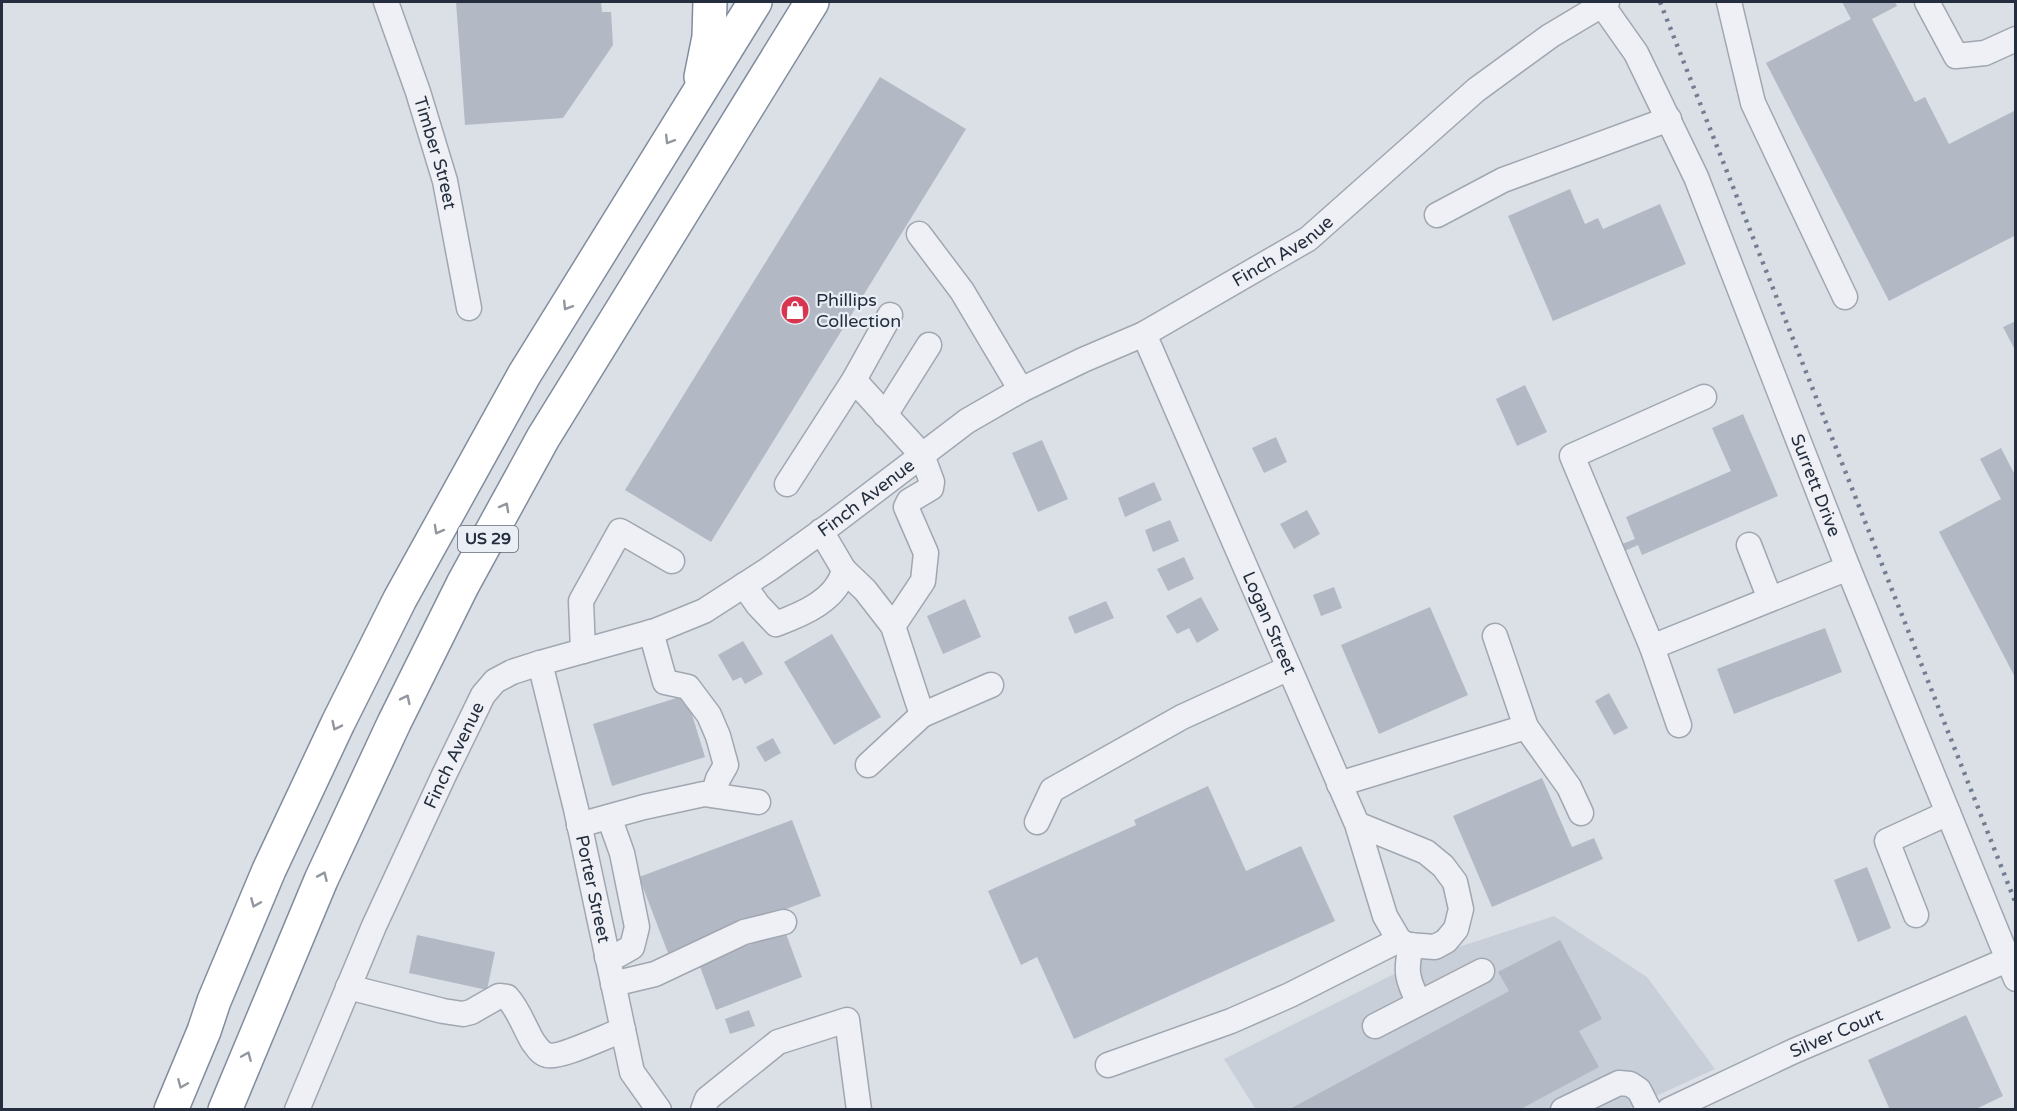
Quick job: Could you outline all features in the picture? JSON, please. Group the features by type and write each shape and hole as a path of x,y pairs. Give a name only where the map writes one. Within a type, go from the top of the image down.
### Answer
{"highway":[{"path":"697,96 709,37 710,2"},
{"name":"US 29","path":"171,1110 269,870 400,598 524,375 755,2"},
{"name":"US 29","path":"225,1110 321,880 394,723 463,584 543,438 812,2"}],"street":[{"name":"Timber Street","path":"386,2 418,92 445,181 469,308"},
{"name":"Surrett Drive","path":"1603,2 1636,53 1696,177 1848,568 2011,969"},
{"name":"Finch Avenue","path":"297,1110 348,987 444,775 483,695 495,681 512,672 651,632 704,611 821,531 967,421 1021,390 1144,334 1308,239 1476,90 1550,36 1603,2"},
{"path":"1729,2 1753,103 1845,297"},
{"path":"1927,2 1956,56 1984,53 2016,39"},
{"path":"1437,215 1503,180 1669,119"},
{"path":"919,234 962,291 1021,390"},
{"path":"787,484 854,380 890,315"},
{"name":"Logan Street","path":"1144,334 1357,824 1385,916 1405,943"},
{"path":"885,415 928,345"},
{"path":"854,380 922,455 932,482 931,488 909,501 906,507 926,553 923,581 893,626"},
{"path":"1679,725 1652,647 1572,456 1704,397"},
{"path":"583,651 581,601 620,531 672,561"},
{"path":"821,531 844,570 865,590 893,626 922,715"},
{"path":"1749,545 1770,599"},
{"path":"1652,647 1848,568"},
{"path":"744,585 758,605 776,624 800,616 825,599 842,581 844,570"},
{"path":"651,632 665,682 688,687 709,715 718,736 726,765 713,795"},
{"path":"1495,636 1526,727 1569,787 1581,813"},
{"name":"Porter Street","path":"540,663 579,825 632,1072 659,1110"},
{"path":"1037,822 1052,790 1182,717 1289,668"},
{"path":"868,765 922,715 991,685"},
{"path":"1339,784 1526,727"},
{"path":"579,825 644,807 704,794 758,802"},
{"path":"1916,915 1887,841 1948,813"},
{"path":"607,957 618,955 632,946 637,927 622,853 609,817"},
{"path":"1108,1065 1231,1021 1405,943 1435,947 1446,941 1456,929 1461,909 1455,882 1443,866 1426,852 1357,824"},
{"path":"613,984 655,974 744,932 784,922"},
{"path":"1405,943 1406,968 1411,987 1419,1003"},
{"name":"Silver Court","path":"1669,1110 1794,1051 2011,969"},
{"path":"1375,1026 1482,970"},
{"path":"348,987 463,1014 499,996 507,997 513,1003 533,1041 541,1052 549,1056 561,1054 623,1030"},
{"path":"703,1110 707,1099 778,1042 847,1020 859,1110"},
{"path":"1563,1110 1619,1083 1630,1084 1639,1090 1649,1110"}],"shaded area":[{"path":"1554,916 1647,977 1715,1069 1628,1109 1256,1110 1224,1059 1428,957"}],"building":[{"path":"456,2 601,2 602,12 611,12 613,45 563,118 465,125"},
{"path":"1842,2 1895,2 1897,6 1872,19 1915,102 1925,97 1949,144 2016,110 2016,235 1889,301 1766,63 1851,19"},
{"name":"Phillips Collection","path":"880,77 966,129 711,542 625,490"},
{"path":"1570,189 1585,224 1598,218 1603,229 1660,204 1686,264 1553,321 1508,216"},
{"path":"2016,321 2016,352 2003,327"},
{"path":"1525,385 1547,432 1517,446 1496,399"},
{"path":"1743,414 1778,496 1642,555 1638,545 1625,551 1622,544 1635,539 1626,517 1731,471 1712,428"},
{"path":"1276,437 1287,462 1264,473 1252,448"},
{"path":"1042,440 1068,499 1038,512 1012,453"},
{"path":"2001,448 2016,477 2016,679 1939,532 2001,499 1980,459"},
{"path":"1154,482 1162,500 1125,517 1118,498"},
{"path":"1307,510 1320,534 1294,549 1280,524"},
{"path":"1170,520 1179,541 1153,552 1145,530"},
{"path":"1184,557 1194,579 1168,591 1157,569"},
{"path":"1334,587 1342,608 1321,616 1313,595"},
{"path":"1201,597 1219,630 1197,643 1189,628 1177,634 1166,616"},
{"path":"965,599 981,637 943,654 927,616"},
{"path":"1106,601 1114,618 1075,634 1068,617"},
{"path":"1430,607 1468,695 1379,734 1341,645"},
{"path":"1825,628 1842,672 1734,714 1717,669"},
{"path":"832,634 881,717 834,745 784,662"},
{"path":"743,641 763,674 745,684 741,677 733,681 718,655"},
{"path":"1609,693 1628,728 1614,735 1595,701"},
{"path":"686,695 705,757 612,786 593,724"},
{"path":"773,738 781,753 765,762 756,747"},
{"path":"1542,778 1572,847 1594,838 1603,859 1492,907 1453,816"},
{"path":"1208,786 1246,871 1301,846 1335,921 1074,1039 1037,957 1021,965 988,891 1136,825 1134,820"},
{"path":"792,820 821,896 668,953 639,877"},
{"path":"1867,867 1891,928 1858,942 1834,880"},
{"path":"785,931 802,977 716,1010 699,964"},
{"path":"417,935 495,952 487,990 409,973"},
{"path":"1560,940 1602,1019 1579,1031 1599,1067 1519,1110 1288,1110 1509,991 1498,972"},
{"path":"749,1010 755,1026 730,1034 725,1019"},
{"path":"1966,1015 2003,1096 1974,1110 1890,1110 1868,1060"}],"railway":[{"path":"1660,2 2016,904"}],"place":[{"name":"Phillips Collection","path":"795,310"}]}
